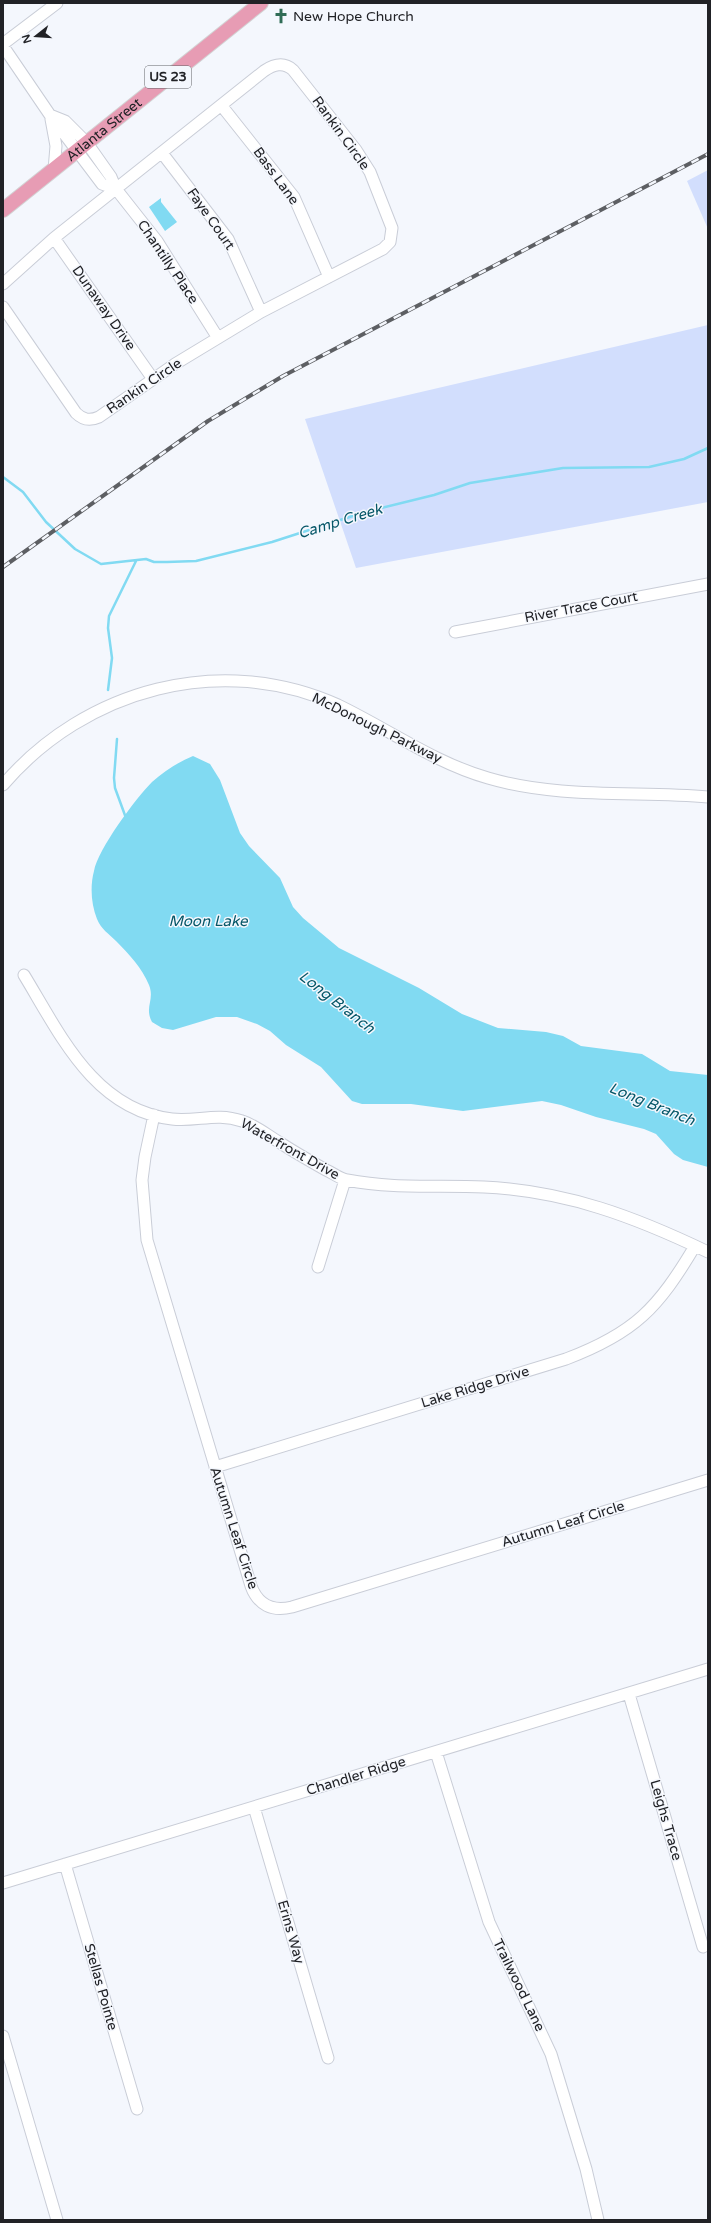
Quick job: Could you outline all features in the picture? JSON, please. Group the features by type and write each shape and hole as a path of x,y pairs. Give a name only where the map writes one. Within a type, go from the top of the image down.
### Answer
{"main road":[{"name":"Atlanta Street","path":"3,210 261,3"}],"street":[{"path":"54,170 56,146 50,115 3,45 57,3"},
{"name":"Rankin Circle","path":"3,284 54,238 116,188 269,68 278,64 286,66 296,74 364,161 391,224 390,242 382,249 261,312 154,379 99,417 91,420 83,418 72,409 3,307"},
{"name":"Bass Lane","path":"222,105 294,197 329,277"},
{"name":"Chantilly Place","path":"50,115 65,121 82,147 111,177 116,188 157,241 218,338"},
{"name":"Faye Court","path":"162,153 228,239 261,312"},
{"name":"Dunaway Drive","path":"54,238 154,379"},
{"name":"River Trace Court","path":"455,632 708,584"},
{"name":"McDonough Parkway","path":"3,785 32,754 49,740 104,706 141,693 167,687 196,683 236,681 288,689 321,699 447,762 477,775 504,783 549,790 708,797"},
{"name":"Waterfront Drive","path":"24,975 81,1066 103,1090 130,1107 154,1115 173,1119 229,1116 247,1122 304,1159 345,1180 381,1185 484,1187 557,1195 587,1202 628,1216 708,1252"},
{"name":"Autumn Leaf Circle","path":"154,1115 145,1157 142,1180 147,1240 254,1593 261,1603 277,1609 292,1607 708,1480"},
{"path":"318,1267 345,1180"},
{"name":"Lake Ridge Drive","path":"215,1466 559,1361 602,1344 627,1330 649,1310 676,1278 695,1246"},
{"name":"Chandler Ridge","path":"3,1883 708,1669"},
{"name":"Leighs Trace","path":"629,1694 703,1947"},
{"name":"Trailwood Lane","path":"436,1752 489,1922 552,2054 586,2169 598,2220"},
{"name":"Erins Way","path":"254,1807 328,2058"},
{"name":"Stellas Pointe","path":"65,1864 137,2109"},
{"path":"3,2036 57,2220"}],"shaded area":[{"path":"708,170 708,229 687,181"},
{"path":"708,325 708,502 356,568 305,419"}],"water":[{"path":"161,198 161,202 177,222 165,231 149,207"},
{"name":"Moon Lake","path":"193,756 210,764 220,780 240,833 249,846 280,878 293,907 303,918 339,948 419,988 462,1014 498,1028 546,1032 563,1036 581,1046 642,1054 670,1071 708,1075 708,1167 683,1160 674,1154 656,1134 644,1129 542,1101 463,1111 411,1104 362,1104 352,1101 321,1067 286,1045 270,1031 257,1024 237,1017 216,1017 173,1030 162,1028 152,1022 149,1012 151,990 143,973 121,946 103,929 97,919 92,901 93,877 102,850 118,824 145,790 152,782 167,771"}],"waterway":[{"name":"Camp Creek","path":"3,477 23,492 46,522 75,549 101,564 146,559 154,562 196,561 272,542 365,512 434,495 470,483 563,468 649,467 684,459 708,448"},
{"name":"Long Branch","path":"108,690 112,658 108,628 109,616 136,561"},
{"name":"Long Branch","path":"117,739 114,778 115,788 126,818"}],"railway":[{"path":"3,567 208,421 283,376 708,154"}],"place":[{"name":"New Hope Church","path":"281,16"}]}
